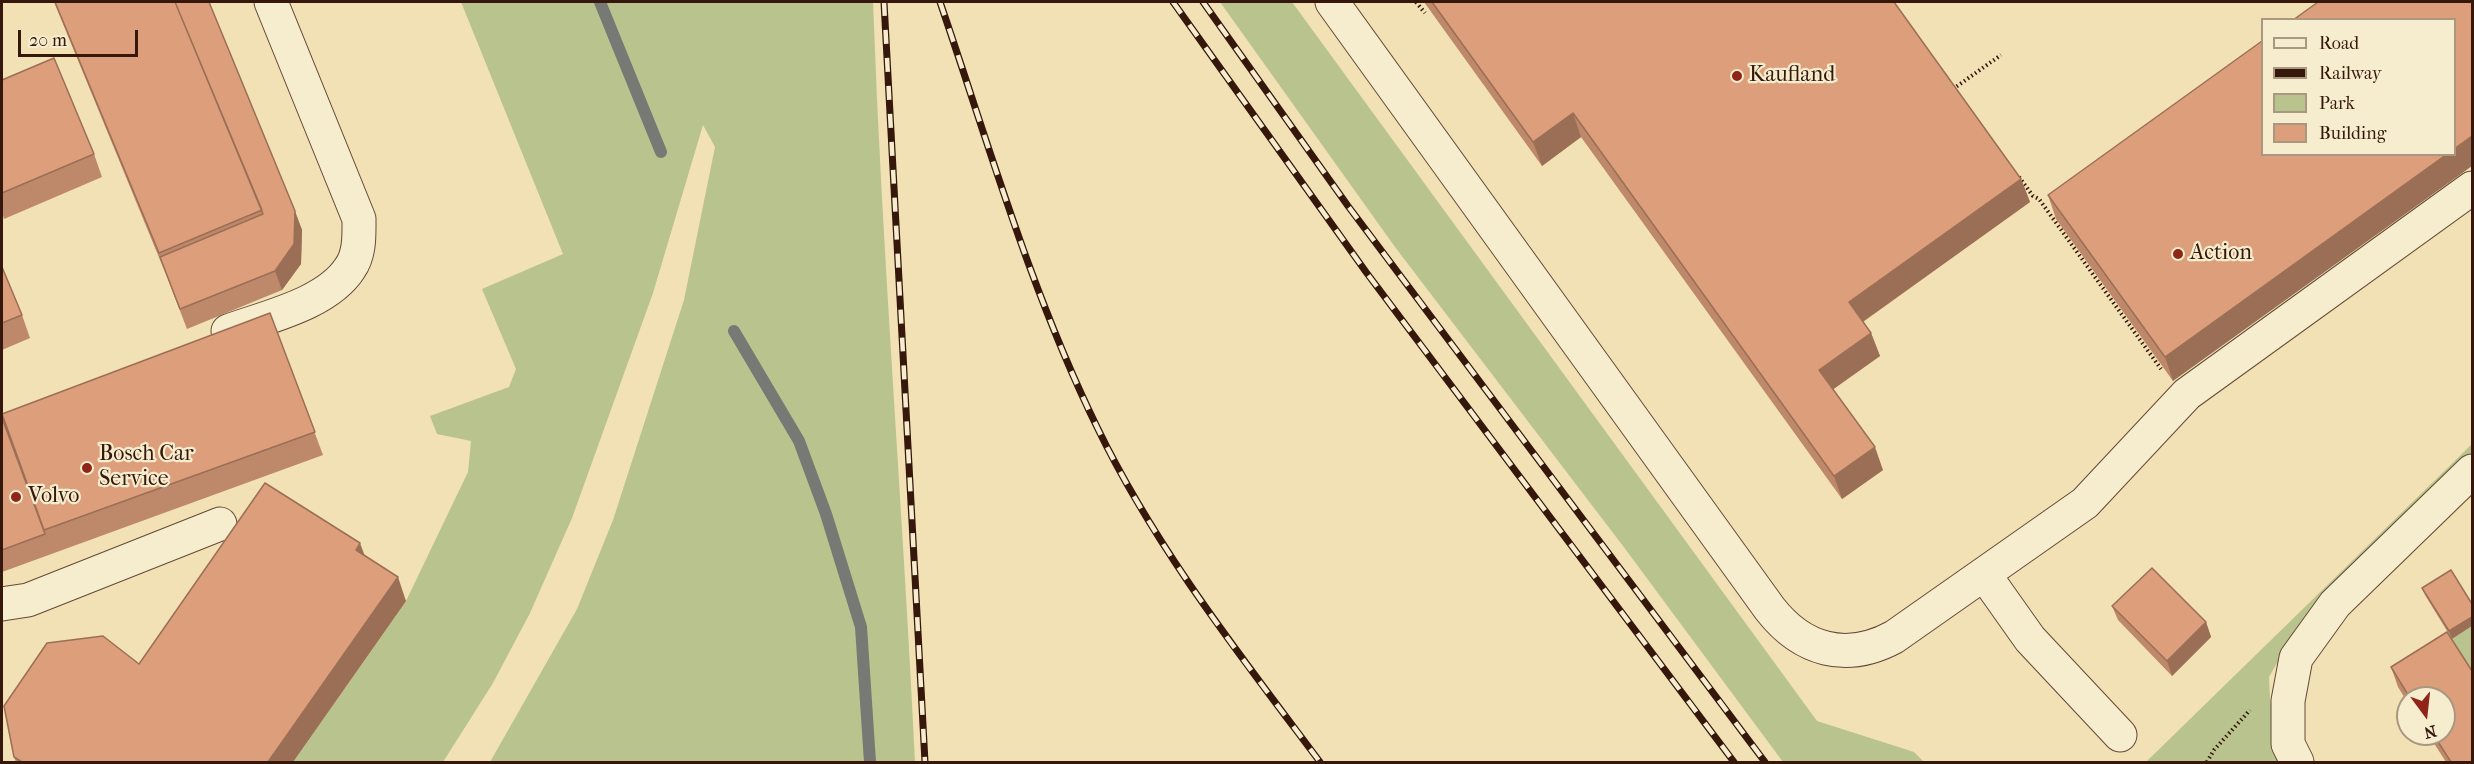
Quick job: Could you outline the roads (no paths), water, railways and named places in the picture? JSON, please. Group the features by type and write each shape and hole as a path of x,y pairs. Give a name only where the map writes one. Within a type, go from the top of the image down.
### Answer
{"lane":[{"path":"202,341 302,304 333,288 351,267 359,243 359,219 271,2"},
{"path":"1332,2 1781,624 1805,642 1820,647 1853,651 1868,648 1894,637 1984,574 2093,496 2182,399 2472,188"},
{"path":"2296,762 2288,744 2288,701 2296,658 2335,604 2472,471"},
{"path":"2,604 28,600 220,524"},
{"path":"1984,574 2030,639 2120,735"}],"waterway":[{"path":"600,2 661,152"},
{"path":"734,331 799,441 826,514 861,627 870,762"}],"railway":[{"path":"884,2 925,762"},
{"path":"940,2 1031,270 1051,323 1097,427 1145,516 1172,558 1320,762"},
{"path":"1173,2 1366,272 1734,762"},
{"path":"1203,2 1348,206 1765,762"}],"place":[{"name":"Kaufland","path":"1737,76"},
{"name":"Action","path":"2178,254"},
{"name":"Bosch Car Service","path":"87,468"},
{"name":"Volvo","path":"16,497"}]}
